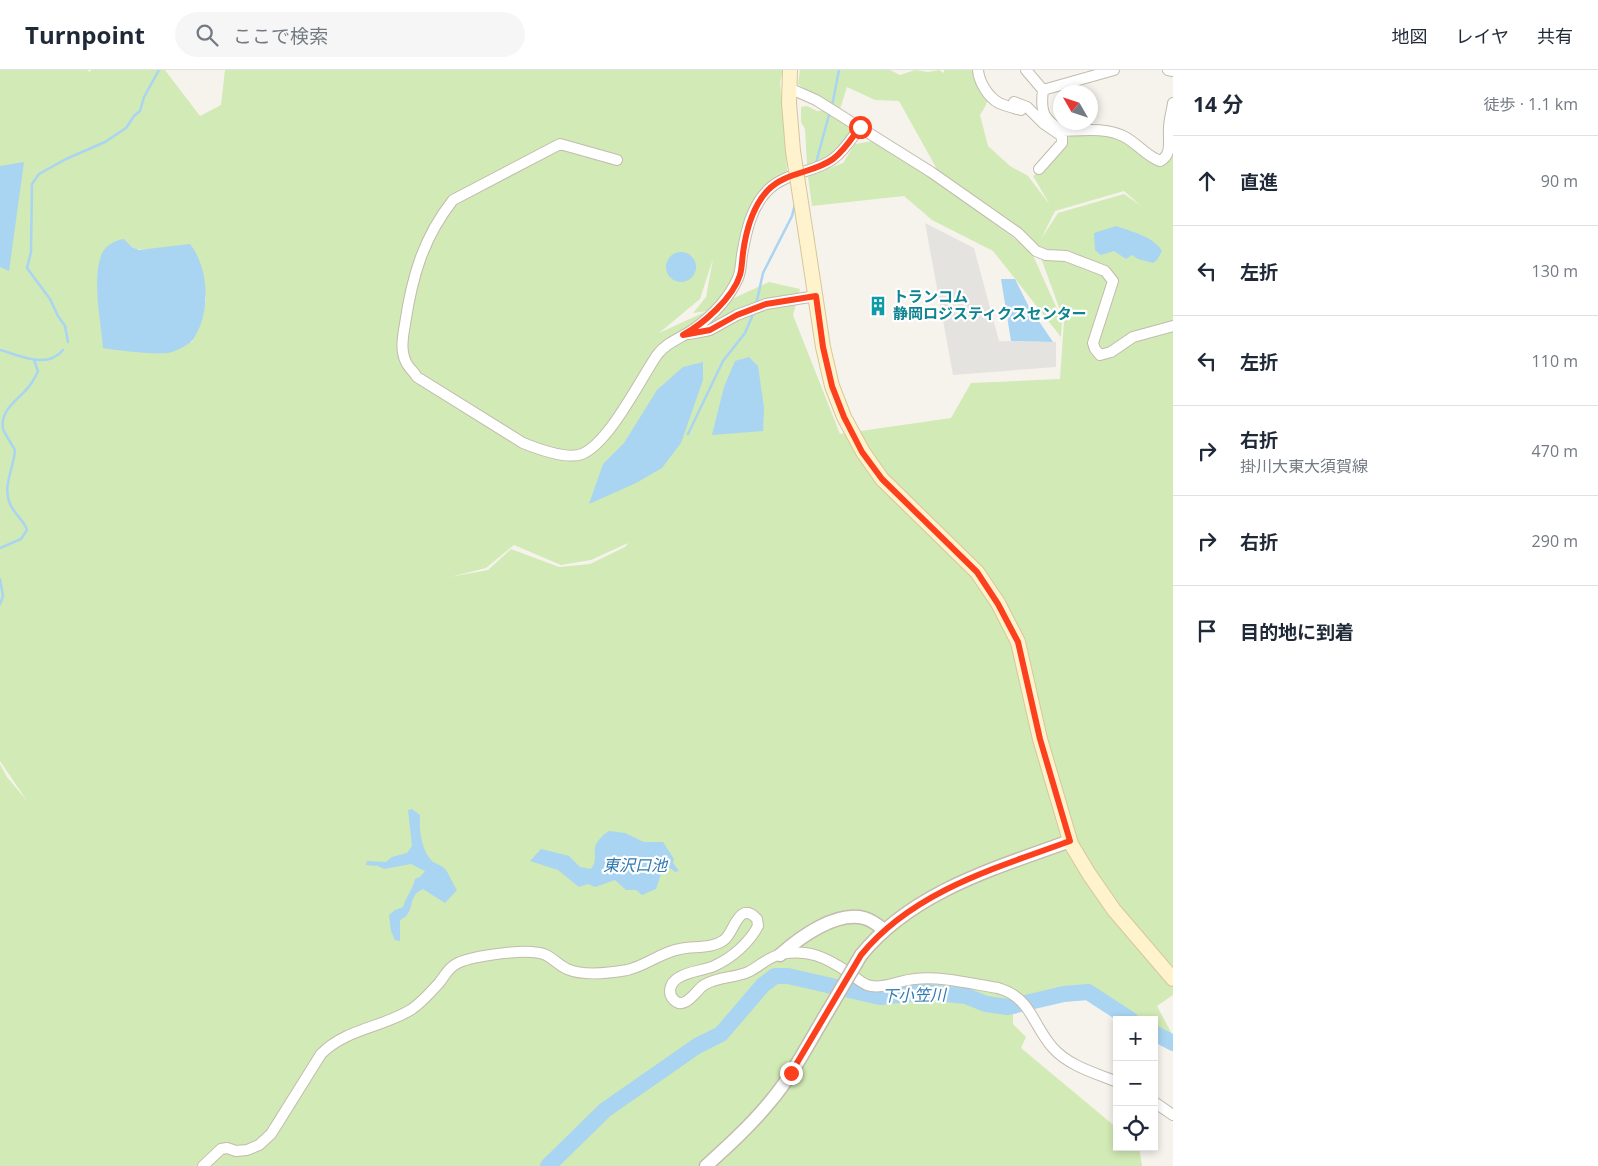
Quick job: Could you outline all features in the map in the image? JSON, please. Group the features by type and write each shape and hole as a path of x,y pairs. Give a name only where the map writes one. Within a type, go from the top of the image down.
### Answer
{"main road":[{"path":"790,70 789,103 793,151 823,347 832,386 844,417 862,452 882,479 977,572 998,604 1018,642 1040,739 1070,841 1088,874 1114,910 1173,979"}],"street":[{"path":"978,70 978,76 982,84 999,103 1033,113"},
{"path":"1026,70 1043,90 1042,109 1048,121 1062,136 1062,143 1039,169"},
{"path":"1043,90 1114,70"},
{"path":"1168,70 1173,71"},
{"path":"789,88 816,100 943,180 1018,233 1036,251 1046,255 1066,256 1105,271 1113,281 1094,342 1095,349 1100,355 1111,352 1133,337 1173,326"},
{"path":"1014,102 1027,107 1048,127 1059,131 1110,131 1126,138 1151,158 1160,161 1167,156 1170,146 1169,127 1173,103"},
{"path":"617,160 560,144 453,200 442,213 422,254 410,290 402,345 405,361 417,377 523,443 568,456 582,454 598,443 658,354 668,343 694,329 715,312 728,296 739,276 750,217 768,190 784,179 832,160 844,149 860,127"},
{"path":"683,335 710,330 737,315 766,304 816,296"},
{"path":"706,1166 745,1130 770,1102 791,1073 861,955 874,938 916,906 948,888 976,875 1070,841"},
{"path":"203,1166 213,1154 221,1149 247,1150 259,1145 270,1134 321,1054 331,1044 343,1037 404,1014 423,1001 440,982 448,969 468,959 540,952 547,954 568,969 576,972 628,969 669,952 720,943 730,935 738,917 749,913 757,919 758,926 747,943 714,966 685,974 673,982 670,993 676,1002 680,1004 686,1002 706,984 747,972 773,956 791,953 815,954 835,963 866,985 877,986 930,978 1009,991 1018,997 1029,1010 1046,1039 1057,1053 1072,1063 1113,1080"},
{"path":"780,954 792,944 825,924 842,918 862,918 871,921 884,930"},
{"path":"1158,1105 1173,1115"}],"green space":[{"path":"0,70 87,70 90,72 91,70 165,70 200,116 221,105 225,70 783,70 780,82 787,171 768,190 750,217 736,282 721,304 769,282 800,289 793,315 840,434 951,418 971,383 1060,379 1064,321 1037,247 943,180 899,101 875,100 847,87 840,109 798,84 800,70 890,70 900,75 915,70 928,72 939,70 944,73 944,70 978,70 988,92 987,102 980,115 988,146 1010,166 1028,176 1050,205 1033,176 1059,154 1069,137 1083,133 1121,138 1144,157 1167,156 1173,105 1173,995 1157,1006 1173,1039 1158,1030 1158,1016 1134,1016 1081,988 1013,1007 1013,1024 1026,1037 1021,1048 1113,1125 1113,1151 1140,1151 1142,1166 0,1166 0,764 7,777 27,801 0,761","holes":["1124,191 1141,206 1124,194 1058,213 1041,239 1055,211","124,239 136,249 146,249 206,297 192,342 103,348","713,259 706,297 693,313 707,311 659,333 700,299","628,543 625,547 590,564 559,567 511,549 488,570 450,577 486,568 514,545 561,565 591,560"]},
{"path":"807,106 817,111 827,110 853,129 830,155 807,165 805,129 801,122 801,107"},
{"path":"873,141 923,171 1031,251 1062,320 1061,337 993,251 932,220 904,196 812,206 808,177 843,163 855,144"}],"shaded area":[{"path":"925,223 974,248 999,341 1056,342 1056,367 953,375"}],"water":[{"path":"24,162 9,271 0,267 0,166"},
{"path":"1116,226 1142,235 1158,246 1162,251 1157,260 1153,263 1138,259 1132,255 1126,259 1114,251 1101,255 1095,250 1094,233"},
{"path":"124,239 132,247 139,250 190,244 201,265 206,290 203,316 192,340 172,352 139,352 103,348 97,289 98,266 102,252 107,246"},
{"path":"681,252 692,256 696,267 692,278 681,282 670,278 666,267 670,256"},
{"path":"1001,279 1015,279 1028,305 1053,342 1011,341"},
{"path":"749,357 758,366 764,408 763,431 712,435 724,387 735,361"},
{"path":"703,362 703,380 681,443 662,468 636,483 589,504 603,464 624,443 657,390 683,367"},
{"path":"412,809 420,815 420,827 425,851 433,862 445,869 457,890 445,903 423,889 419,891 414,897 407,915 400,920 400,941 395,940 391,931 389,915 403,907 415,879 420,877 425,871 411,864 384,869 378,866 366,865 367,861 386,862 392,857 407,853 412,846 408,810"},
{"name":"東沢口池","path":"609,831 625,833 644,842 663,842 679,871 675,872 670,868 662,871 656,889 642,895 636,890 626,890 615,880 595,887 588,884 579,887 558,870 530,861 541,849 569,856 580,867 591,869 595,860 597,842"}],"waterway":[{"path":"68,342 65,326 50,299 27,268 31,252 32,184 39,174 66,159 105,142 126,128 140,111 144,97 159,70"},
{"path":"832,106 839,70"},
{"path":"816,163 830,111"},
{"path":"756,305 763,273 792,216 795,204"},
{"path":"688,434 723,361 745,333 754,312"},
{"path":"0,350 41,360 56,356 63,350"},
{"path":"0,548 21,539 27,530 12,508 8,497 8,484 15,450 3,429 3,423 9,407 27,389 36,376 38,371 34,360"},
{"path":"0,579 3,596 0,604"},
{"name":"下小笠川","path":"548,1166 605,1110 697,1046 721,1034 763,985 775,976 788,976 880,997 926,992 966,996 986,1004 1008,1007 1064,994 1088,992 1125,1016"},
{"name":"下小笠川","path":"1158,1035 1173,1043"}],"place":[{"name":"トランコム 静岡ロジスティクスセンター","path":"878,306"}],"route":[{"path":"791,1073 861,955 874,938 916,906 948,888 976,875 1070,841 1040,739 1018,642 998,604 977,572 882,479 862,452 844,417 832,386 823,347 816,296 766,304 737,315 710,330 683,335 694,329 715,312 728,296 739,276 750,217 768,190 784,179 832,160 844,149 860,127"}]}
